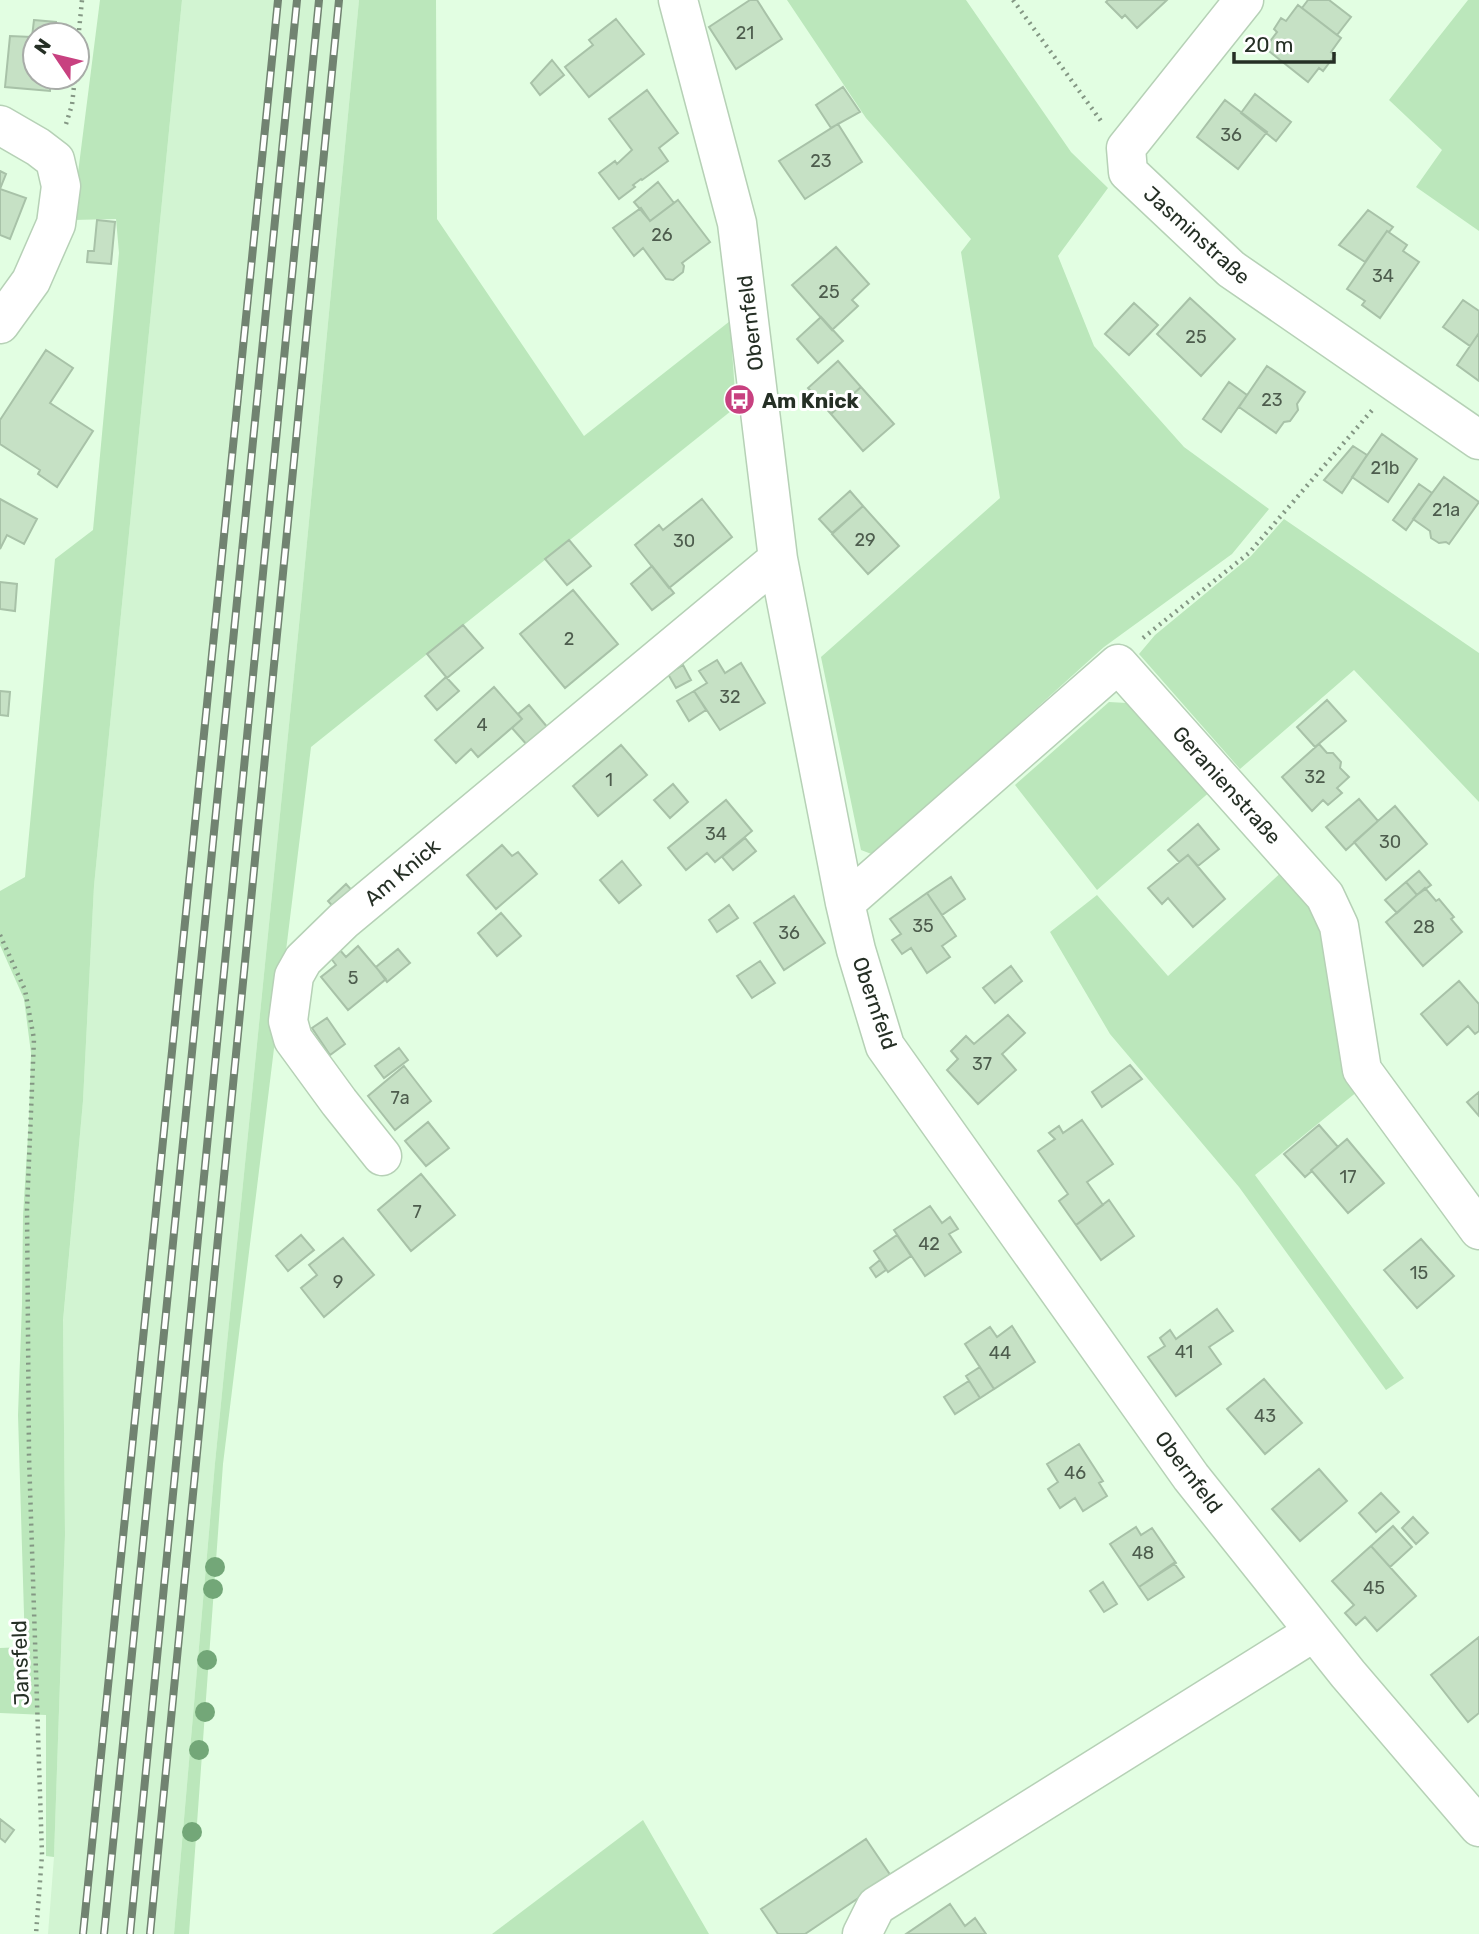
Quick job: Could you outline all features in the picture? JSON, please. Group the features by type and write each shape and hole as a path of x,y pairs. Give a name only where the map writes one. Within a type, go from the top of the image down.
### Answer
{"street":[{"name":"Obernfeld","path":"678,0 737,223 778,559 845,903 885,1046 1191,1477 1314,1632 1479,1827"},
{"path":"1126,148 1244,0"},
{"path":"0,125 38,146 55,160 61,186 56,225 31,281 0,324"},
{"name":"Jasminstraße","path":"1126,148 1128,172 1231,269 1479,440"},
{"name":"Am Knick","path":"383,1156 293,1039 288,1021 294,976 303,960 343,921 778,559"},
{"path":"845,903 1118,664"},
{"name":"Geranienstraße","path":"1118,664 1325,895 1339,926 1362,1070 1479,1230"},
{"path":"862,1934 876,1906 1314,1632"}],"path":[{"path":"80,21 82,0"},
{"path":"1013,0 1104,125 1126,148"},
{"path":"55,160 72,105 74,91"},
{"path":"1118,664 1137,643 1249,553 1396,382"},
{"name":"Jansfeld","path":"0,935 25,990 34,1039 27,1209 29,1457 43,1855 36,1934"}],"shaded area":[{"path":"100,0 182,0 94,886 83,1101 63,1321 65,1535 54,1857 46,1856 46,1715 0,1713 0,1648 25,1647 18,1415 23,1216 31,1053 24,999 0,945 0,891 25,877 55,559 93,530 119,253 116,219 72,220 88,91 91,91"},
{"path":"182,0 359,0 215,1463 174,1934 48,1934 54,1857 65,1535 63,1322 83,1101 94,886"},
{"path":"359,0 436,0 437,219 584,436 730,321 736,407 311,747 223,1464 189,1934 174,1934 215,1463"},
{"path":"787,0 966,0 1071,152 1108,188 1058,256 1094,346 1184,447 1269,509 1232,554 1104,647 874,855 861,850 821,657 1000,498 961,252 971,239 866,118"},
{"path":"1468,0 1479,0 1479,231 1416,187 1442,150 1389,100"},
{"path":"1284,519 1479,653 1479,802 1354,670 1240,769 1139,654 1155,635 1251,556"},
{"path":"1109,702 1127,703 1212,790 1097,890 1015,785"},
{"path":"1285,869 1327,921 1358,1091 1255,1175 1404,1378 1386,1390 1239,1187 1110,1034 1050,932 1097,895 1168,976"},
{"path":"643,1820 709,1934 492,1934"}],"building":[{"path":"750,0 757,0 782,39 736,69 709,27"},
{"path":"1167,0 1137,28 1125,15 1122,18 1106,2"},
{"path":"1308,0 1329,0 1351,17 1337,35 1302,8"},
{"path":"1298,5 1341,38 1331,52 1335,55 1323,71 1319,68 1308,82 1265,48 1277,32 1274,29 1281,18 1286,21"},
{"path":"616,19 644,54 589,97 565,67 593,45 589,40"},
{"path":"10,36 21,36 21,88 5,87"},
{"path":"552,60 564,75 540,95 531,83"},
{"path":"843,87 860,112 831,128 816,105"},
{"path":"647,90 678,133 659,148 668,161 633,185 635,187 619,199 599,173 615,161 617,164 632,150 609,119"},
{"path":"1255,94 1291,122 1276,141 1241,113"},
{"path":"1225,100 1267,132 1238,169 1197,137"},
{"path":"838,124 862,162 805,199 779,161"},
{"path":"0,171 6,174 0,189"},
{"path":"658,182 674,203 650,221 634,202"},
{"path":"0,189 26,198 10,239 0,235"},
{"path":"678,200 710,242 682,263 683,272 673,280 666,279 643,248 634,256 613,228 641,208 650,221"},
{"path":"1368,210 1393,227 1387,231 1365,262 1339,245"},
{"path":"97,220 115,222 111,264 87,262 88,251 94,251"},
{"path":"1387,231 1407,245 1403,251 1419,262 1380,318 1362,305 1365,301 1347,289"},
{"path":"836,247 869,284 852,300 858,306 832,330 792,285"},
{"path":"1190,298 1235,339 1201,376 1157,334"},
{"path":"1463,300 1479,311 1479,333 1470,346 1443,327"},
{"path":"1134,303 1158,325 1129,355 1105,334"},
{"path":"821,317 843,341 818,363 797,339"},
{"path":"1479,333 1479,381 1457,365"},
{"path":"46,350 73,368 50,403 93,431 57,487 38,474 40,470 0,444 0,420"},
{"path":"838,361 861,387 831,414 808,388"},
{"path":"1267,366 1305,392 1297,404 1298,410 1276,433 1239,407"},
{"path":"1229,382 1247,395 1221,432 1203,419"},
{"path":"861,387 894,424 863,451 831,414"},
{"path":"1382,434 1417,459 1388,502 1352,477"},
{"path":"1353,446 1367,455 1342,493 1324,480"},
{"path":"1444,477 1479,502 1449,544 1439,543 1431,538 1430,531 1413,519"},
{"path":"1419,484 1432,493 1406,530 1393,520"},
{"path":"850,491 863,506 832,533 819,519"},
{"path":"0,499 37,519 24,544 7,535 0,549"},
{"path":"702,499 732,537 669,588 635,545 659,525 663,530"},
{"path":"863,506 899,546 868,574 832,534"},
{"path":"569,540 591,566 567,585 545,559"},
{"path":"652,566 674,593 652,610 631,584"},
{"path":"0,582 17,584 15,611 0,609"},
{"path":"573,590 618,644 565,688 520,634"},
{"path":"463,625 483,648 447,678 427,654"},
{"path":"717,660 725,673 741,663 765,703 720,730 694,691 707,683 699,671"},
{"path":"683,665 691,680 676,688 668,674"},
{"path":"446,677 459,691 437,710 425,696"},
{"path":"494,687 522,719 478,757 471,749 456,763 435,740"},
{"path":"0,691 10,692 8,716 0,715"},
{"path":"694,691 706,710 689,721 677,701"},
{"path":"1327,700 1346,721 1315,747 1297,727"},
{"path":"529,705 548,728 528,746 512,728 522,719 518,714"},
{"path":"1319,744 1327,753 1333,753 1341,762 1340,768 1349,777 1337,788 1342,793 1328,805 1323,800 1312,811 1282,777"},
{"path":"621,745 647,775 598,816 573,786"},
{"path":"673,784 688,802 670,818 654,800"},
{"path":"1359,799 1378,821 1346,850 1326,827"},
{"path":"726,800 752,831 715,862 707,853 686,870 668,848"},
{"path":"1395,806 1427,844 1386,880 1354,842"},
{"path":"1198,824 1219,849 1198,866 1188,855 1179,862 1168,850"},
{"path":"745,838 756,851 733,870 722,857"},
{"path":"502,845 512,856 518,852 537,874 496,909 467,875"},
{"path":"1188,855 1225,899 1193,927 1168,898 1162,904 1148,888"},
{"path":"622,861 641,885 619,903 600,880"},
{"path":"1419,871 1431,885 1417,895 1406,882"},
{"path":"951,877 965,899 942,915 927,893"},
{"path":"1406,882 1417,895 1397,913 1385,900"},
{"path":"346,884 355,894 337,911 328,901"},
{"path":"1425,888 1436,901 1439,899 1462,932 1423,966 1386,922"},
{"path":"927,893 956,936 942,946 950,957 927,973 911,948 902,954 892,940 901,934 890,919"},
{"path":"794,896 825,943 784,970 754,923"},
{"path":"729,905 738,918 717,932 709,920"},
{"path":"501,913 521,936 497,956 478,933"},
{"path":"358,946 386,979 348,1010 321,977 336,965 330,957 339,949 346,957"},
{"path":"398,949 410,963 387,982 376,967"},
{"path":"760,961 775,983 752,998 737,976"},
{"path":"1011,966 1022,981 995,1003 983,988"},
{"path":"1459,981 1479,1004 1479,1031 1475,1034 1468,1026 1447,1045 1421,1014"},
{"path":"1008,1015 1025,1033 1002,1054 1016,1070 978,1104 947,1070 958,1059 951,1051 966,1036 974,1044"},
{"path":"327,1018 345,1044 330,1055 312,1028"},
{"path":"399,1048 408,1060 384,1078 375,1066"},
{"path":"1130,1065 1142,1079 1102,1107 1092,1092"},
{"path":"404,1066 431,1101 395,1130 368,1096"},
{"path":"1479,1092 1479,1116 1467,1102"},
{"path":"1082,1120 1113,1164 1087,1182 1103,1205 1076,1225 1059,1201 1068,1194 1038,1151 1055,1139 1049,1133 1059,1126 1063,1133"},
{"path":"428,1122 449,1148 426,1166 405,1141"},
{"path":"1319,1125 1338,1147 1305,1177 1284,1154"},
{"path":"1347,1139 1384,1183 1348,1213 1311,1170"},
{"path":"421,1174 455,1215 411,1251 378,1210"},
{"path":"1109,1200 1134,1236 1101,1260 1076,1225"},
{"path":"930,1206 942,1223 950,1217 958,1229 949,1234 961,1252 925,1276 894,1230"},
{"path":"301,1235 314,1250 288,1271 276,1256"},
{"path":"897,1235 911,1256 888,1272 874,1251"},
{"path":"343,1238 374,1275 324,1317 301,1288 317,1275 309,1265"},
{"path":"1421,1239 1454,1276 1417,1308 1384,1270"},
{"path":"880,1260 886,1270 876,1277 870,1268"},
{"path":"1217,1309 1233,1331 1209,1347 1221,1364 1176,1396 1148,1357 1165,1346 1160,1338 1170,1330 1176,1339"},
{"path":"1012,1326 1035,1362 994,1389 965,1344 990,1327 997,1337"},
{"path":"980,1367 994,1389 980,1398 966,1376"},
{"path":"1264,1379 1302,1423 1265,1454 1227,1409"},
{"path":"969,1381 980,1398 955,1414 944,1397"},
{"path":"1079,1444 1103,1481 1099,1483 1107,1496 1083,1511 1075,1498 1060,1508 1048,1489 1058,1482 1047,1464"},
{"path":"1319,1469 1347,1501 1300,1541 1272,1509"},
{"path":"1381,1493 1399,1512 1376,1532 1359,1513"},
{"path":"1413,1517 1428,1533 1416,1544 1402,1528"},
{"path":"1393,1526 1412,1547 1390,1567 1371,1546"},
{"path":"1136,1527 1141,1535 1152,1528 1176,1563 1139,1587 1110,1544"},
{"path":"1371,1546 1416,1596 1377,1631 1365,1617 1356,1625 1345,1613 1354,1605 1332,1581"},
{"path":"1174,1563 1184,1577 1148,1600 1139,1587"},
{"path":"1103,1582 1117,1604 1104,1612 1090,1591"},
{"path":"1479,1637 1479,1713 1468,1722 1431,1675"},
{"path":"0,1819 14,1830 5,1842 0,1838"},
{"path":"866,1839 891,1876 805,1934 778,1934 761,1909"},
{"path":"950,1904 965,1926 975,1918 986,1934 906,1934"}],"railway":[{"path":"83,1934 278,0"},
{"path":"104,1934 297,0"},
{"path":"130,1934 319,0"},
{"path":"150,1934 339,0"}],"place":[{"name":"Am Knick","path":"739,400"}]}
